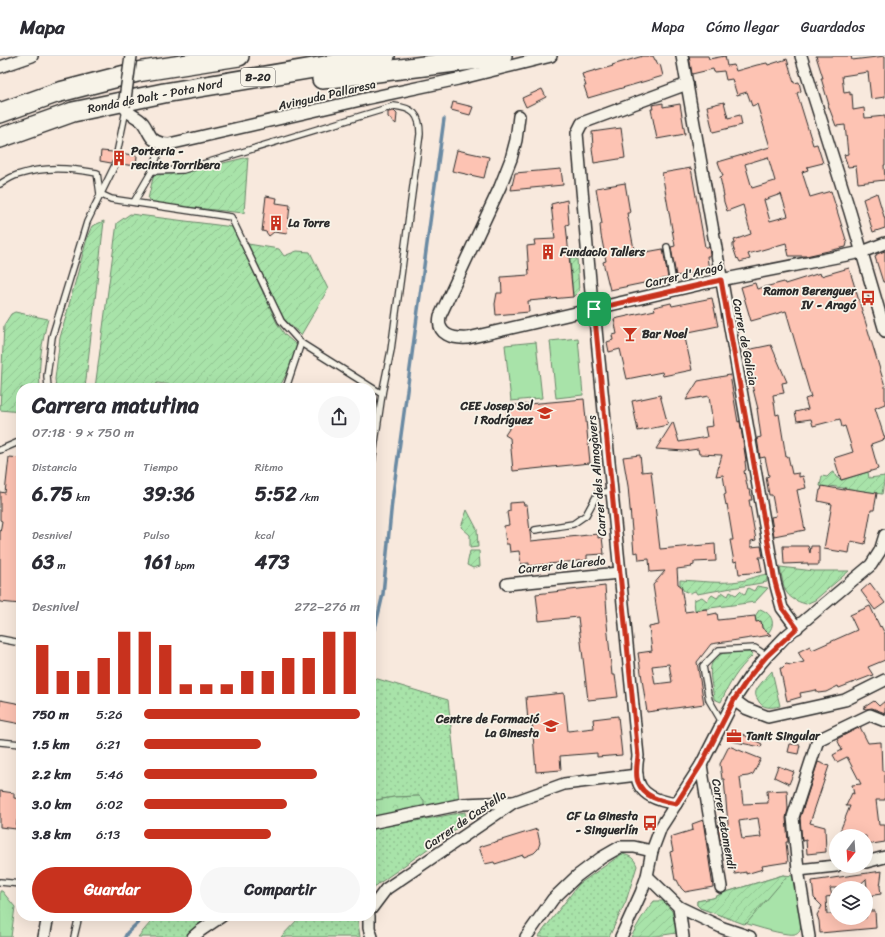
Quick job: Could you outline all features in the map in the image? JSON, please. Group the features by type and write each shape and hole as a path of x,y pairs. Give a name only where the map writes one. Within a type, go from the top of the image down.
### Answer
{"highway":[{"path":"134,64 202,56"},
{"name":"Ronda de Dalt - Pota Nord","path":"0,113 134,64 239,56"},
{"name":"Ronda de Dalt - Pota Nord","path":"0,138 73,112 127,105 164,93 385,56"},
{"path":"127,105 502,56"}],"street":[{"path":"0,67 32,56"},
{"name":"Avinguda Pallaresa","path":"162,143 169,144 180,142 364,99 458,79 550,56"},
{"name":"Carrer de Galicia","path":"682,56 775,582 782,608 797,628"},
{"path":"801,56 885,331"},
{"path":"134,64 127,105 131,115 142,122 153,139 162,143"},
{"name":"Carrer dels Almogàvers","path":"637,775 638,756 594,309 591,292 577,133 582,123 687,84"},
{"name":"Carrer d'Aragó","path":"519,116 516,140 511,159 500,187 444,306 439,321 440,327 450,337 458,339 468,338 674,290 862,252 885,243"},
{"path":"621,937 641,893 647,876 652,851 661,827 701,765 734,700 750,676 767,656 797,628 871,565 880,551 885,536"},
{"name":"Carrer de Laredo","path":"507,584 619,573"},
{"path":"734,700 745,708 768,717 845,700 885,680"},
{"path":"809,937 798,870 793,817 818,740 870,715 885,721"},
{"name":"Carrer Letamendi","path":"701,765 722,887"},
{"path":"637,775 638,783 648,794 654,798 676,804"},
{"name":"Carrer de Castella","path":"376,902 386,889 514,802 564,784 637,775"},
{"path":"376,822 463,804 514,802"},
{"path":"526,937 553,899 576,876 601,858 620,847 634,847 652,851"},
{"path":"873,860 885,857"},
{"path":"798,870 829,867"},
{"path":"647,876 679,907 723,928 750,937"},
{"path":"679,907 683,937"},
{"path":"44,937 47,921"},
{"path":"193,937 215,921"},
{"path":"369,921 369,928 372,937"}],"lane":[{"path":"117,153 127,105"},
{"path":"152,171 184,170 394,106 406,107 416,115 420,124 420,134 390,350 376,435"},
{"path":"134,202 152,171 162,143"},
{"path":"48,383 47,376 52,337 87,222 116,163"},
{"path":"0,184 16,175 54,168 78,169 97,173 100,194"},
{"path":"100,194 111,199 231,217 281,321 301,343 365,383"},
{"path":"667,247 674,290"},
{"path":"288,383 301,343"},
{"path":"376,390 382,394"},
{"path":"0,450 16,443"},
{"path":"535,530 573,524 586,515 598,493 612,491"},
{"path":"0,639 16,642"},
{"path":"722,722 708,700 703,666 719,650 755,648 767,656"},
{"path":"0,742 16,744"},
{"path":"0,882 16,884"},
{"path":"74,937 78,921"}],"green space":[{"path":"248,157 244,213 157,204 148,199 155,175 183,173"},
{"path":"130,214 233,227 277,323 285,335 300,348 282,383 96,383 117,223"},
{"path":"104,221 86,383 55,383 60,338 88,235 92,226"},
{"path":"248,244 279,249 284,256 297,251 310,252 328,289 301,335 284,319"},
{"path":"570,258 577,258 579,291 573,297"},
{"path":"15,312 48,319 41,353 40,383 16,383 16,412 0,410 4,325 11,314"},
{"path":"578,338 583,395 556,398 550,341"},
{"path":"536,342 542,398 511,401 505,345"},
{"path":"834,472 836,477 842,480 868,472 869,478 885,476 882,494 830,486 829,488 820,486 822,476 827,477"},
{"path":"467,510 477,529 478,547 470,548 470,535 461,527"},
{"path":"470,551 479,551 480,566 473,568 467,565"},
{"path":"780,567 814,571 849,571 815,600 806,604 793,599 786,591"},
{"path":"767,574 767,582 697,594 695,591 690,593 684,591 680,585 680,580 733,582"},
{"path":"757,586 768,588 755,602 695,610 694,600 702,597 707,601 712,595 717,598 722,592 728,596 730,592 736,595 740,591 745,595 748,588 754,591"},
{"path":"760,609 767,613 772,619 772,626 768,633 763,634 761,622 756,622 755,616"},
{"path":"728,652 750,652 753,655 734,677 721,702 714,699 710,675 714,659 721,654"},
{"path":"772,671 780,706 767,707 760,703 756,697 756,692 757,688"},
{"path":"376,678 448,700 459,800 424,807 419,796 394,797 376,800"},
{"path":"419,796 424,800 424,807 376,816 376,800 394,797"},
{"path":"465,812 466,822 376,886 376,828"},
{"path":"622,854 632,858 637,866 626,901 609,937 538,937 579,884"},
{"path":"783,875 794,876 801,925 800,931 795,934 777,932 749,924 700,908 697,905 697,901 713,898 723,893"},
{"path":"783,875 787,876 747,923 744,924 700,908 697,905 697,901 713,898 723,893"},
{"path":"0,891 2,891 15,907 11,937 0,937"},
{"path":"654,901 663,901 672,911 677,933 649,937 631,937 644,914"},
{"path":"152,921 206,921 187,936 183,937 138,937"},
{"path":"296,921 358,921 360,937 281,937"}],"building":[{"path":"643,56 653,56 658,65 660,64 663,76 588,98 582,74"},
{"path":"689,56 708,56 709,59 725,56 727,66 734,65 736,71 767,63 768,65 787,59 794,83 799,82 801,91 797,93 813,145 817,144 823,163 807,167 808,170 802,172 810,197 831,191 847,243 846,247 806,256 789,256 786,243 748,254 750,259 740,262 738,258 737,259 733,247 733,244 735,243 734,240 751,234 743,205 727,211 720,177 723,176 718,162 770,147 757,104 752,106 747,92 737,95 732,79 726,80 724,71 714,72 713,69 692,74","holes":["768,157 775,181 752,188 745,164","781,194 788,216 770,221 764,200"]},
{"path":"816,56 851,56 852,60 885,56 885,97 871,99 868,72 842,76 844,93 850,92 850,95 852,94 853,110 864,108 865,118 885,116 885,180 858,183 856,166 848,167 844,155 848,154 845,125 836,126 828,105 821,78 823,78"},
{"path":"542,89 546,97 526,107 522,98"},
{"path":"453,102 473,107 470,115 451,110"},
{"path":"724,102 728,118 740,115 742,125 713,132 707,106"},
{"path":"663,103 663,107 680,104 685,134 657,139 651,109 653,109 652,105"},
{"path":"394,111 397,114 396,124 388,117 388,112"},
{"path":"621,128 625,158 594,163 592,132"},
{"path":"457,150 489,157 484,178 452,171"},
{"name":"Porteria - recinte Torribera","path":"101,151 113,152 114,156 117,157 120,156 121,153 137,156 136,166 120,164 119,160 116,159 111,163 100,161"},
{"path":"691,168 705,247 709,247 710,256 707,256 709,271 676,276 671,247 675,246 662,173"},
{"path":"561,169 563,185 511,190 515,173"},
{"path":"625,183 630,213 627,213 635,254 663,249 668,278 610,290 603,262 606,261 601,235 600,225 602,224 596,188"},
{"path":"877,193 885,220 885,228 873,232 863,199"},
{"name":"La Torre","path":"266,196 277,198 276,203 290,205 287,234 274,232 269,236 266,232 262,231"},
{"name":"Fundacio Tallers","path":"567,200 569,224 566,225 573,297 528,301 529,312 496,315 495,304 497,293 502,293 501,277 529,275 527,246 535,245 534,240 555,239 551,204"},
{"path":"885,251 885,282 883,282 875,257 877,254"},
{"path":"849,268 885,386 885,404 875,408 885,439 871,444 878,469 841,480 834,458 853,452 845,426 842,427 840,419 813,426 811,419 797,421 795,412 808,409 805,399 811,397 786,311 751,321 741,287 755,283 757,289 784,282 785,284 820,273 821,276"},
{"path":"712,298 718,326 684,333 692,370 663,376 662,372 627,379 620,349 609,352 607,342 613,340 612,335 617,334 614,319 655,310 654,307 671,303 672,306"},
{"path":"771,345 787,382 782,383 784,393 773,395 776,415 779,414 786,457 788,456 792,474 799,473 799,477 803,476 806,488 797,490 805,530 774,536 771,517 776,516 772,495 769,495 766,477 769,476 765,457 760,458 757,438 761,437 757,408 758,409 752,385 747,350"},
{"path":"730,375 738,422 740,421 746,461 746,470 744,471 752,500 749,500 756,540 751,541 751,547 761,546 763,557 759,557 762,572 739,574 737,561 734,562 730,540 733,540 724,495 726,494 723,475 716,476 722,455 699,454 698,449 684,451 656,449 673,422 679,442 707,437 705,427 713,426 709,396 686,400 698,381"},
{"path":"660,395 668,425 638,431 632,401"},
{"path":"584,399 590,463 513,471 510,438 505,435 509,429 506,406"},
{"path":"640,455 642,472 651,471 660,549 715,544 716,561 694,562 694,565 691,566 692,567 677,569 678,584 681,586 685,612 707,609 708,615 717,613 718,620 755,616 756,622 761,621 762,628 771,635 711,644 697,662 704,704 647,712 638,653 652,651 649,627 659,625 653,585 665,571 650,572 649,559 639,560 638,552 634,553 628,486 623,457","holes":["669,664 672,682 655,684 652,666"]},
{"path":"9,457 16,458 16,604 0,602 0,533 2,521 0,520 0,492 5,493"},
{"path":"822,486 877,493 874,510 871,510 865,544 851,541 849,553 824,549 832,504 818,501"},
{"path":"523,502 524,505 527,505 531,541 598,534 598,538 602,537 604,554 587,555 587,560 529,566 529,563 521,564 519,551 510,552 509,544 506,544 504,526 509,525 507,512 510,511 510,503"},
{"path":"783,546 808,546 810,553 811,546 819,546 819,565 808,565 808,563 784,564"},
{"path":"870,583 885,603 875,610 861,591"},
{"path":"605,586 612,675 615,675 618,697 588,700 578,617 539,621 536,594"},
{"path":"870,606 885,634 885,660 868,667 873,675 839,688 838,686 826,692 818,693 816,690 800,693 801,697 787,701 780,668 786,664 791,665 804,662 798,652 810,646 812,650 857,630 850,615"},
{"path":"564,693 568,731 594,728 593,719 618,716 622,755 597,757 597,753 560,756 561,770 536,772 532,722 528,722 526,697"},
{"path":"0,700 16,703 16,723 0,720"},
{"path":"874,701 879,706 885,701 885,713 872,708 863,708"},
{"path":"860,727 868,743 881,742 882,771 885,771 885,800 876,800 879,825 885,825 885,842 873,844 873,829 841,829 850,806 846,806 852,793 854,794 852,785 861,784 847,757 837,762 833,755 842,750 837,739"},
{"path":"736,731 762,744 761,747 731,741"},
{"path":"790,744 800,745 798,754 788,752"},
{"path":"729,746 761,759 753,774 740,777 743,804 768,803 767,791 787,790 788,809 786,818 788,842 786,842 788,862 762,866 763,869 746,874 746,872 735,874 733,865 728,866 723,839 720,840 718,826 728,824 724,779 722,779 720,764","holes":["758,818 761,837 742,839 739,821"]},
{"path":"818,762 829,766 810,823 825,827 826,852 807,854 806,840 802,841 800,818"},
{"path":"778,766 794,772 789,784 774,777"},
{"path":"0,791 14,793 14,798 16,798 16,829 0,827"},
{"path":"703,820 713,887 685,892 677,880 675,880 670,852 673,851 670,837 693,830 692,824"},
{"path":"537,829 540,843 538,849 534,853 495,864 494,862 485,864 479,847"},
{"path":"882,871 880,887 881,894 873,895 873,881 866,881 866,879 864,881 829,881 829,896 826,897 829,925 873,925 873,911 875,911 876,928 820,933 817,915 822,906 814,898 812,881"}],"waterway":[{"path":"376,624 383,594 392,501 444,119"},
{"path":"125,937 127,933 140,921"}],"place":[{"name":"Porteria - recinte Torribera","path":"119,158"},
{"name":"La Torre","path":"276,223"},
{"name":"Fundacio Tallers","path":"548,252"},
{"name":"Ramon Berenguer IV - Aragó","path":"868,298"},
{"name":"Bar Noel","path":"630,334"},
{"name":"CEE Josep Sol i Rodríguez","path":"545,413"},
{"name":"Centre de Formació La Ginesta","path":"551,726"},
{"name":"Tanit Singular","path":"734,736"},
{"name":"CF La Ginesta - Singuerlín","path":"650,823"}],"route":[{"path":"721,280 775,582 782,608 797,628 786,636 750,676 734,700 701,765 676,804 654,798 643,790 638,783 638,756 594,309 721,280"}]}
